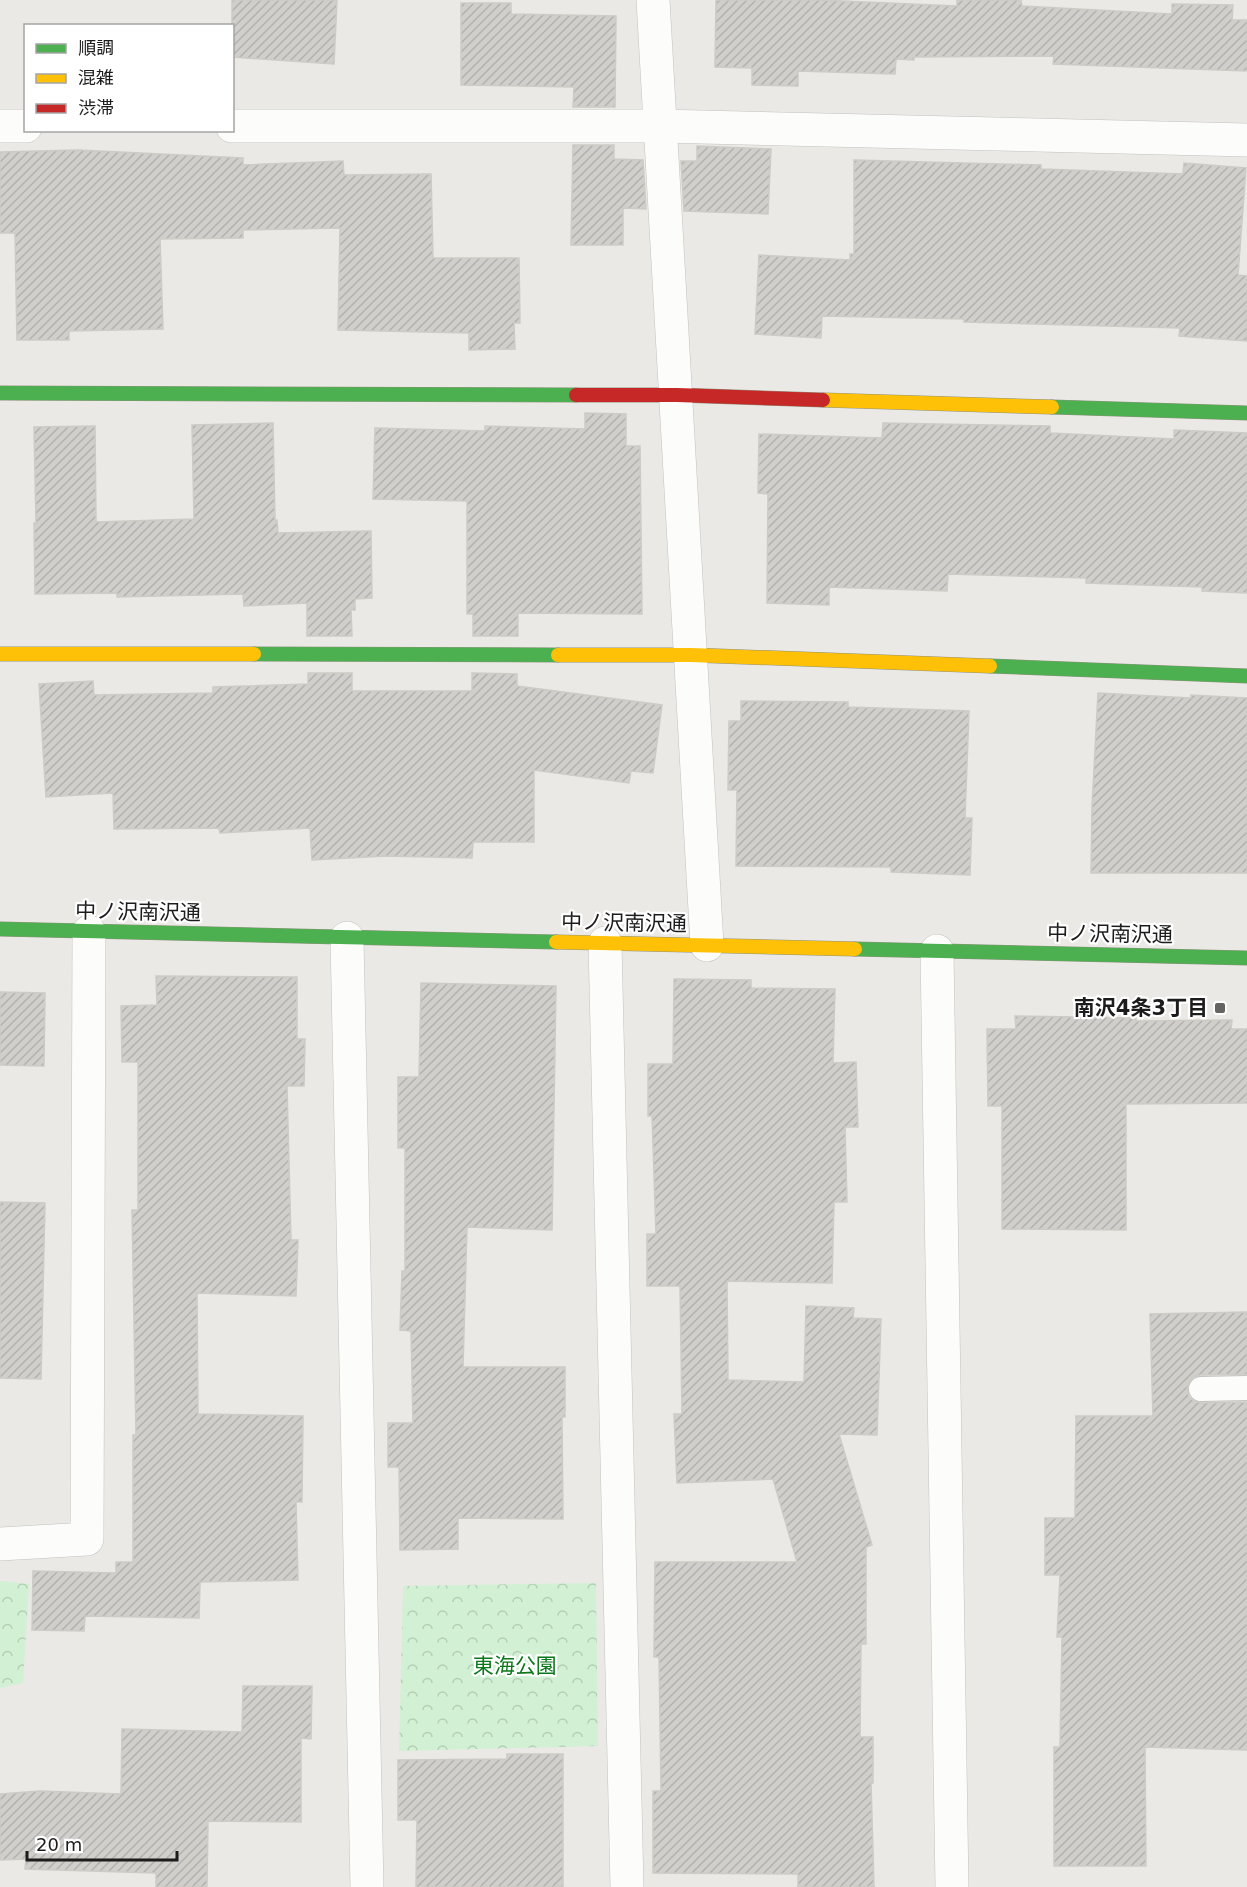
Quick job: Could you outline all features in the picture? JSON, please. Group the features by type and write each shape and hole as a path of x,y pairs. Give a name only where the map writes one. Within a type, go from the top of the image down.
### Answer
{"street":[{"path":"653,0 707,945"},
{"path":"0,126 24,126"},
{"path":"234,126 660,126 1247,140"},
{"path":"0,393 677,395 1247,413"},
{"path":"0,654 691,656 1247,676"},
{"name":"中ノ沢南沢通","path":"0,929 1247,958"},
{"path":"0,1544 87,1539 89,932"},
{"path":"347,938 367,1887"},
{"path":"605,943 627,1887"},
{"path":"937,951 952,1887"}],"lane":[{"path":"1201,1389 1247,1388"}],"green space":[{"path":"0,1581 29,1584 23,1683 0,1688"},
{"name":"東海公園","path":"596,1583 598,1746 399,1751 403,1586"}],"building":[{"path":"232,0 337,0 334,64 234,57 234,24 232,24"},
{"path":"716,0 819,0 957,6 957,0 1021,0 1022,6 1172,14 1172,4 1233,5 1232,20 1247,20 1247,71 1053,64 1054,56 914,57 914,60 896,59 895,74 798,71 798,86 752,85 752,68 715,67"},
{"path":"461,3 511,3 511,14 616,16 615,107 573,107 574,87 461,85"},
{"path":"573,145 614,145 614,159 643,160 646,209 623,208 623,245 571,245"},
{"path":"697,146 771,149 768,214 684,211 681,161 697,161"},
{"path":"78,150 243,158 243,165 343,161 344,175 431,174 433,258 519,258 520,323 514,323 515,349 469,350 469,333 338,330 340,228 243,230 243,238 160,239 163,329 69,331 69,340 17,340 15,233 0,233 0,152"},
{"path":"854,160 1041,165 1041,169 1183,174 1184,163 1246,168 1238,275 1247,276 1247,341 1179,336 1180,328 822,316 821,338 755,334 759,255 850,260 850,254 854,254"},
{"path":"585,413 626,414 626,446 640,446 642,614 518,613 518,636 473,636 473,614 467,614 467,501 373,499 375,428 485,431 485,426 585,429"},
{"path":"273,423 275,520 277,520 278,533 371,531 372,598 355,599 355,610 351,610 352,636 307,636 307,603 244,606 243,594 117,597 117,593 35,594 34,427 95,426 96,522 194,519 192,425"},
{"path":"883,423 1050,426 1050,433 1174,439 1174,430 1247,433 1247,593 1202,591 1202,587 1086,583 1086,578 948,574 947,591 829,587 829,605 767,603 768,494 758,493 759,434 882,438"},
{"path":"308,673 352,673 352,691 472,691 472,673 517,674 517,686 662,705 653,773 631,771 629,783 534,770 534,842 473,842 472,858 386,856 312,860 310,828 220,833 219,828 114,829 113,793 46,797 39,684 93,681 94,695 213,693 213,687 308,684"},
{"path":"1098,693 1191,698 1191,695 1247,698 1247,873 1091,873"},
{"path":"741,701 848,702 848,707 969,711 965,818 972,818 970,875 891,872 891,867 736,866 737,790 728,790 729,721 741,721"},
{"path":"156,976 297,977 297,1039 305,1039 304,1086 287,1086 291,1240 298,1240 296,1296 197,1293 198,1414 303,1416 302,1502 296,1502 298,1580 200,1582 199,1618 85,1616 84,1631 32,1630 33,1571 116,1573 116,1562 133,1562 133,1435 136,1435 132,1210 138,1210 138,1062 122,1062 121,1006 157,1005"},
{"path":"674,979 751,980 751,988 835,989 833,1063 856,1062 858,1127 845,1127 847,1202 834,1202 832,1283 727,1281 728,1380 804,1382 806,1306 854,1308 853,1318 881,1319 877,1435 839,1434 872,1545 866,1547 866,1644 861,1644 860,1737 873,1737 873,1783 871,1783 874,1887 798,1887 798,1874 653,1873 653,1791 661,1791 659,1657 654,1657 655,1562 797,1562 773,1479 677,1483 674,1414 682,1414 680,1286 647,1286 647,1234 656,1234 652,1116 648,1116 648,1064 673,1064"},
{"path":"421,983 556,986 552,1230 467,1227 463,1367 565,1367 565,1417 562,1417 563,1519 458,1518 458,1549 400,1550 399,1467 388,1467 388,1423 413,1423 411,1331 400,1330 402,1271 405,1271 405,1148 398,1148 398,1077 419,1077"},
{"path":"0,992 45,993 44,1066 0,1065"},
{"path":"1015,1016 1136,1018 1136,1021 1232,1020 1231,1029 1247,1029 1247,1103 1126,1104 1126,1230 1002,1229 1002,1106 988,1106 987,1029 1016,1029"},
{"path":"0,1202 45,1203 41,1379 0,1378"},
{"path":"1247,1312 1247,1374 1200,1375 1193,1377 1187,1389 1189,1397 1201,1403 1247,1402 1247,1750 1145,1747 1146,1866 1054,1866 1054,1747 1060,1747 1062,1637 1057,1637 1060,1575 1045,1575 1045,1518 1075,1518 1076,1416 1153,1416 1150,1314"},
{"path":"243,1686 312,1686 311,1739 301,1738 301,1822 208,1821 207,1887 156,1887 156,1873 25,1869 26,1859 0,1860 0,1794 40,1791 121,1794 122,1729 242,1732"},
{"path":"507,1754 563,1754 563,1887 416,1887 417,1820 398,1820 398,1760 507,1759"}],"traffic: fast":[{"path":"0,393 576,395"},
{"path":"1052,407 1247,413"},
{"path":"254,654 558,655"},
{"path":"990,666 1247,676"},
{"path":"0,929 556,942"},
{"path":"855,949 1247,958"}],"traffic: slow":[{"path":"823,400 1052,407"},
{"path":"0,654 254,654"},
{"path":"558,655 691,655 990,666"},
{"path":"556,942 855,949"}],"traffic: jam":[{"path":"576,395 677,395 823,400"}],"place":[{"name":"南沢4条3丁目","path":"1220,1008"}]}
